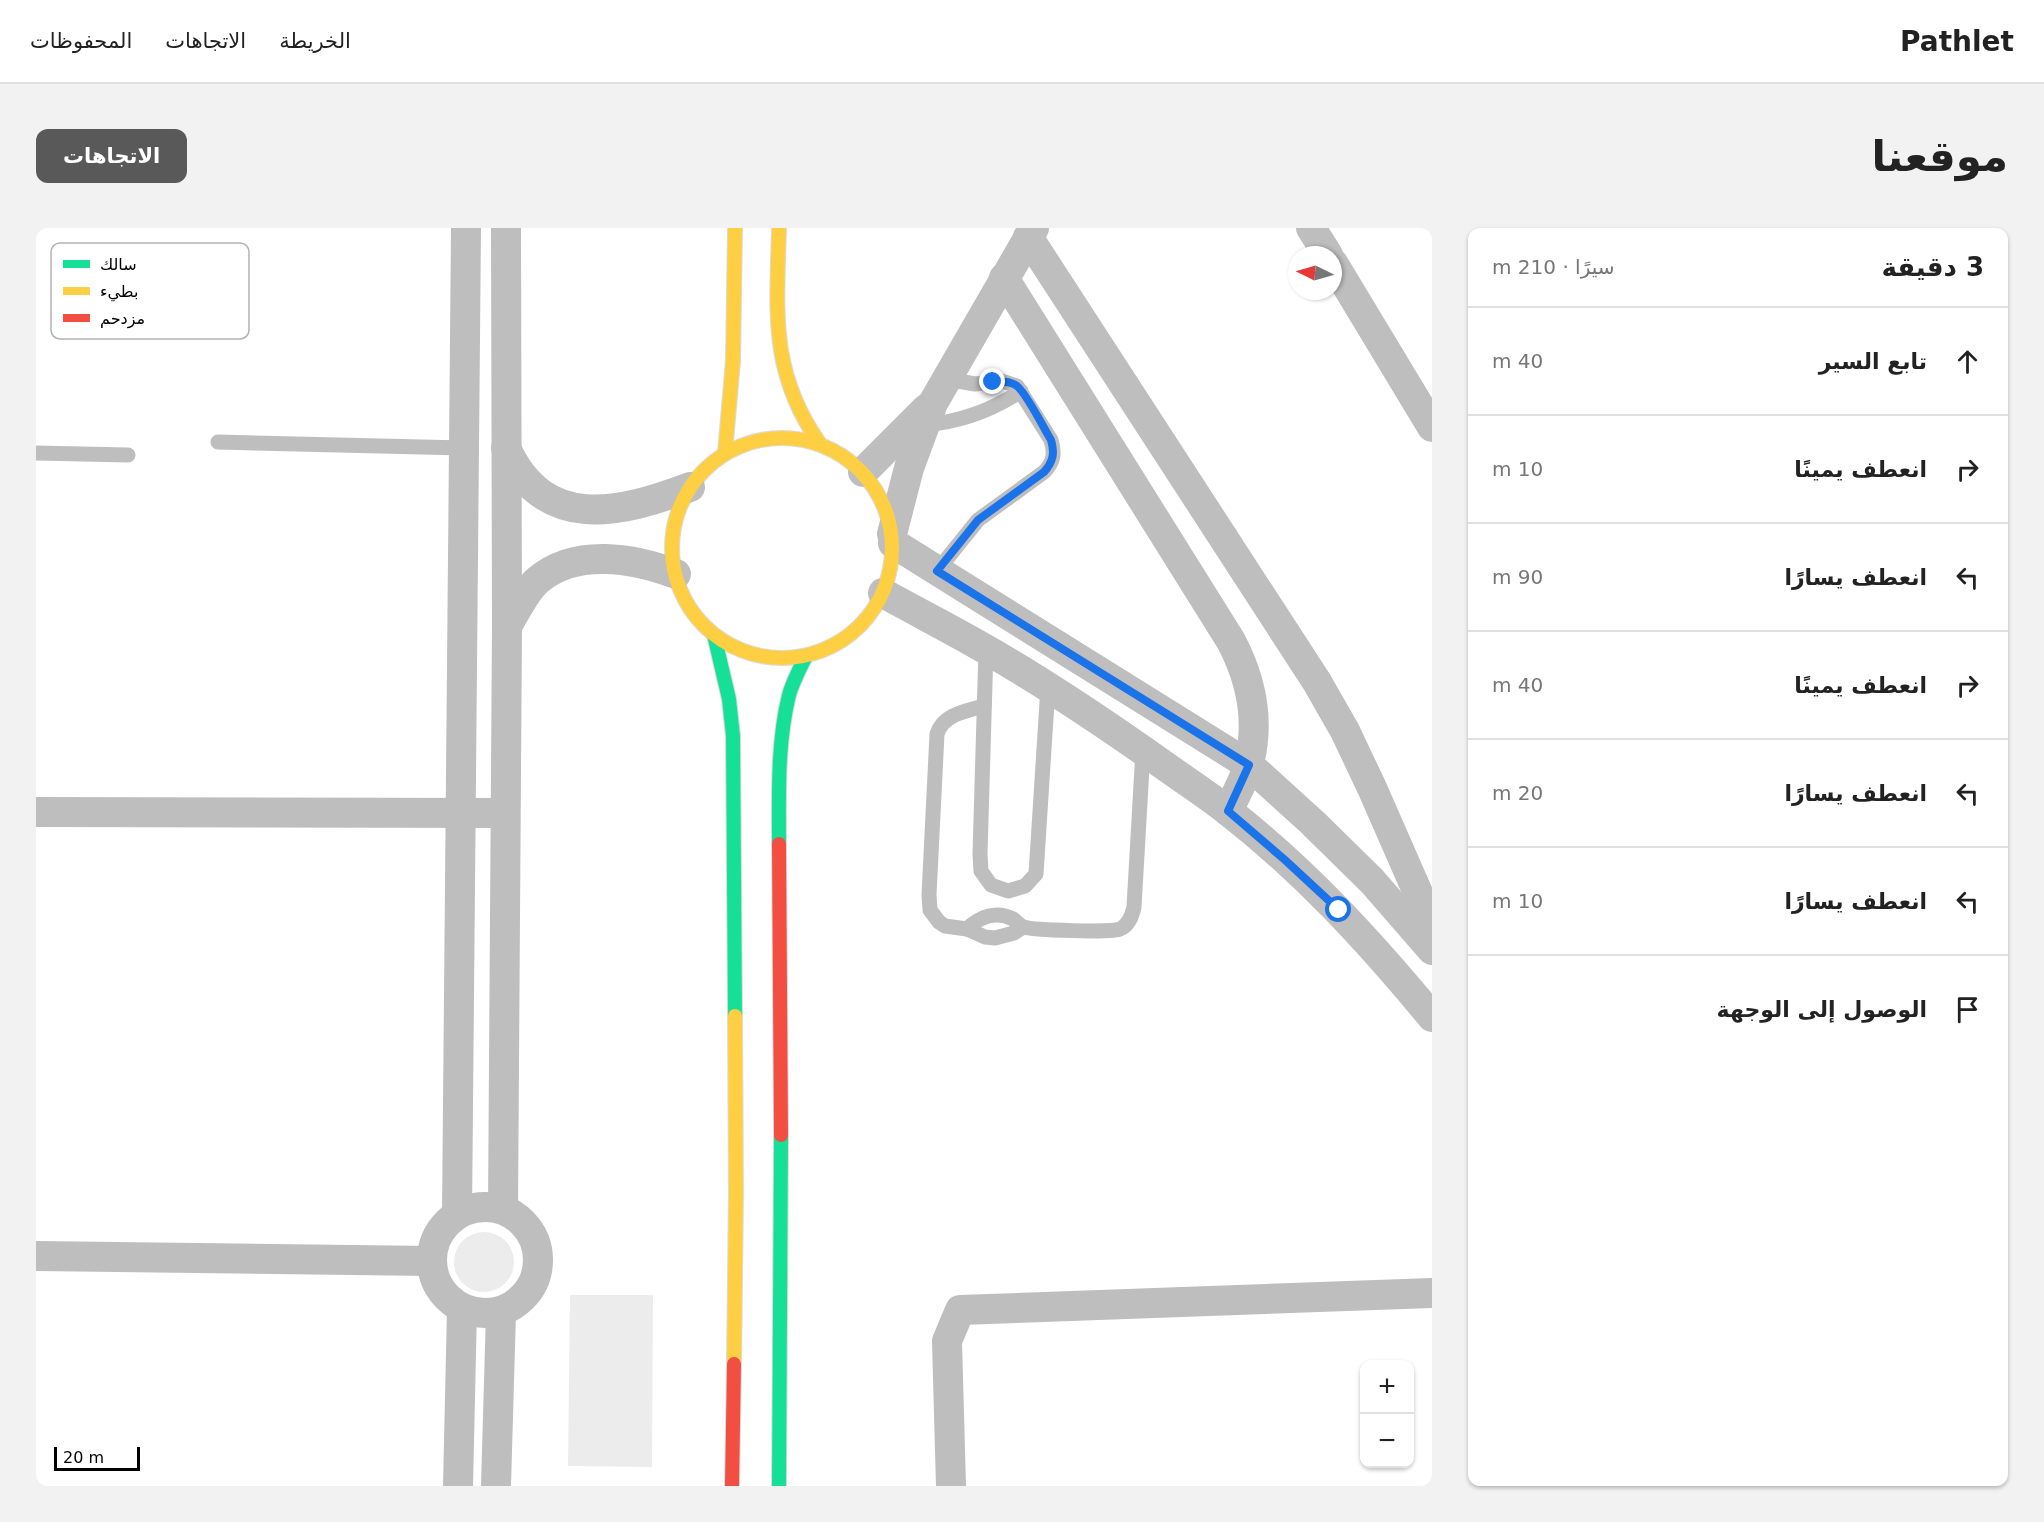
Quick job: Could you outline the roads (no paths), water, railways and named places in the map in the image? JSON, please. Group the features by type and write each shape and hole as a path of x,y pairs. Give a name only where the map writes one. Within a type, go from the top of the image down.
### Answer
{"highway":[{"path":"725,453 733,361 735,228"},
{"path":"779,228 780,351 788,384 800,413 820,444"},
{"path":"768,438 798,438 820,444 850,461 863,472 877,491 884,504 892,539 892,560 883,593 875,608 852,634 838,644 806,656 762,657 729,645 714,635 687,605 676,574 672,550 673,533 682,501 690,487 725,453 753,441 768,438"},
{"path":"714,635 729,699 733,735 736,1193 732,1486"},
{"path":"779,1486 781,1230 779,761 790,692 806,656"}],"street":[{"path":"457,1214 466,228"},
{"path":"503,1209 507,626 506,228"},
{"path":"1311,228 1322,246"},
{"path":"1428,906 1345,731 1317,682 1031,232 934,402 909,468 892,539 937,571 1249,765 1372,881 1432,950"},
{"path":"1342,276 1424,392 1432,427"},
{"path":"1004,278 1243,663 1251,688 1254,714 1249,765 1228,811"},
{"path":"863,472 934,402"},
{"path":"506,448 513,464 535,490 549,499 582,510 622,507 690,487"},
{"path":"507,626 536,582 563,565 601,559 628,561 651,565 676,574"},
{"path":"883,593 986,649 1048,687 1143,750 1228,811 1339,910 1432,1017"},
{"path":"36,812 505,813"},
{"path":"485,1206 503,1209 518,1217 530,1229 537,1245 539,1261 536,1278 528,1293 516,1304 501,1312 488,1314 462,1309 450,1301 440,1289 434,1276 431,1261 440,1230 457,1214 467,1209 485,1206"},
{"path":"36,1256 431,1261"},
{"path":"951,1486 947,1341 960,1311 1432,1293"},
{"path":"458,1486 462,1309"},
{"path":"496,1486 501,1312"}],"lane":[{"path":"937,571 978,520 1050,465 1054,448 1022,391 1010,383 1002,381 975,384 934,402 945,423 985,412 1022,391"},
{"path":"218,442 464,448"},
{"path":"36,453 128,455"},
{"path":"986,649 981,872 992,885 1008,891 1025,886 1036,874 1048,687"},
{"path":"984,706 948,718 942,723 937,734 928,903 930,910 945,926 967,929 985,938 1014,933 1023,927"},
{"path":"967,929 974,921 994,915 1005,916 1023,927 1108,932 1123,928 1128,923 1134,907 1143,750"}]}
